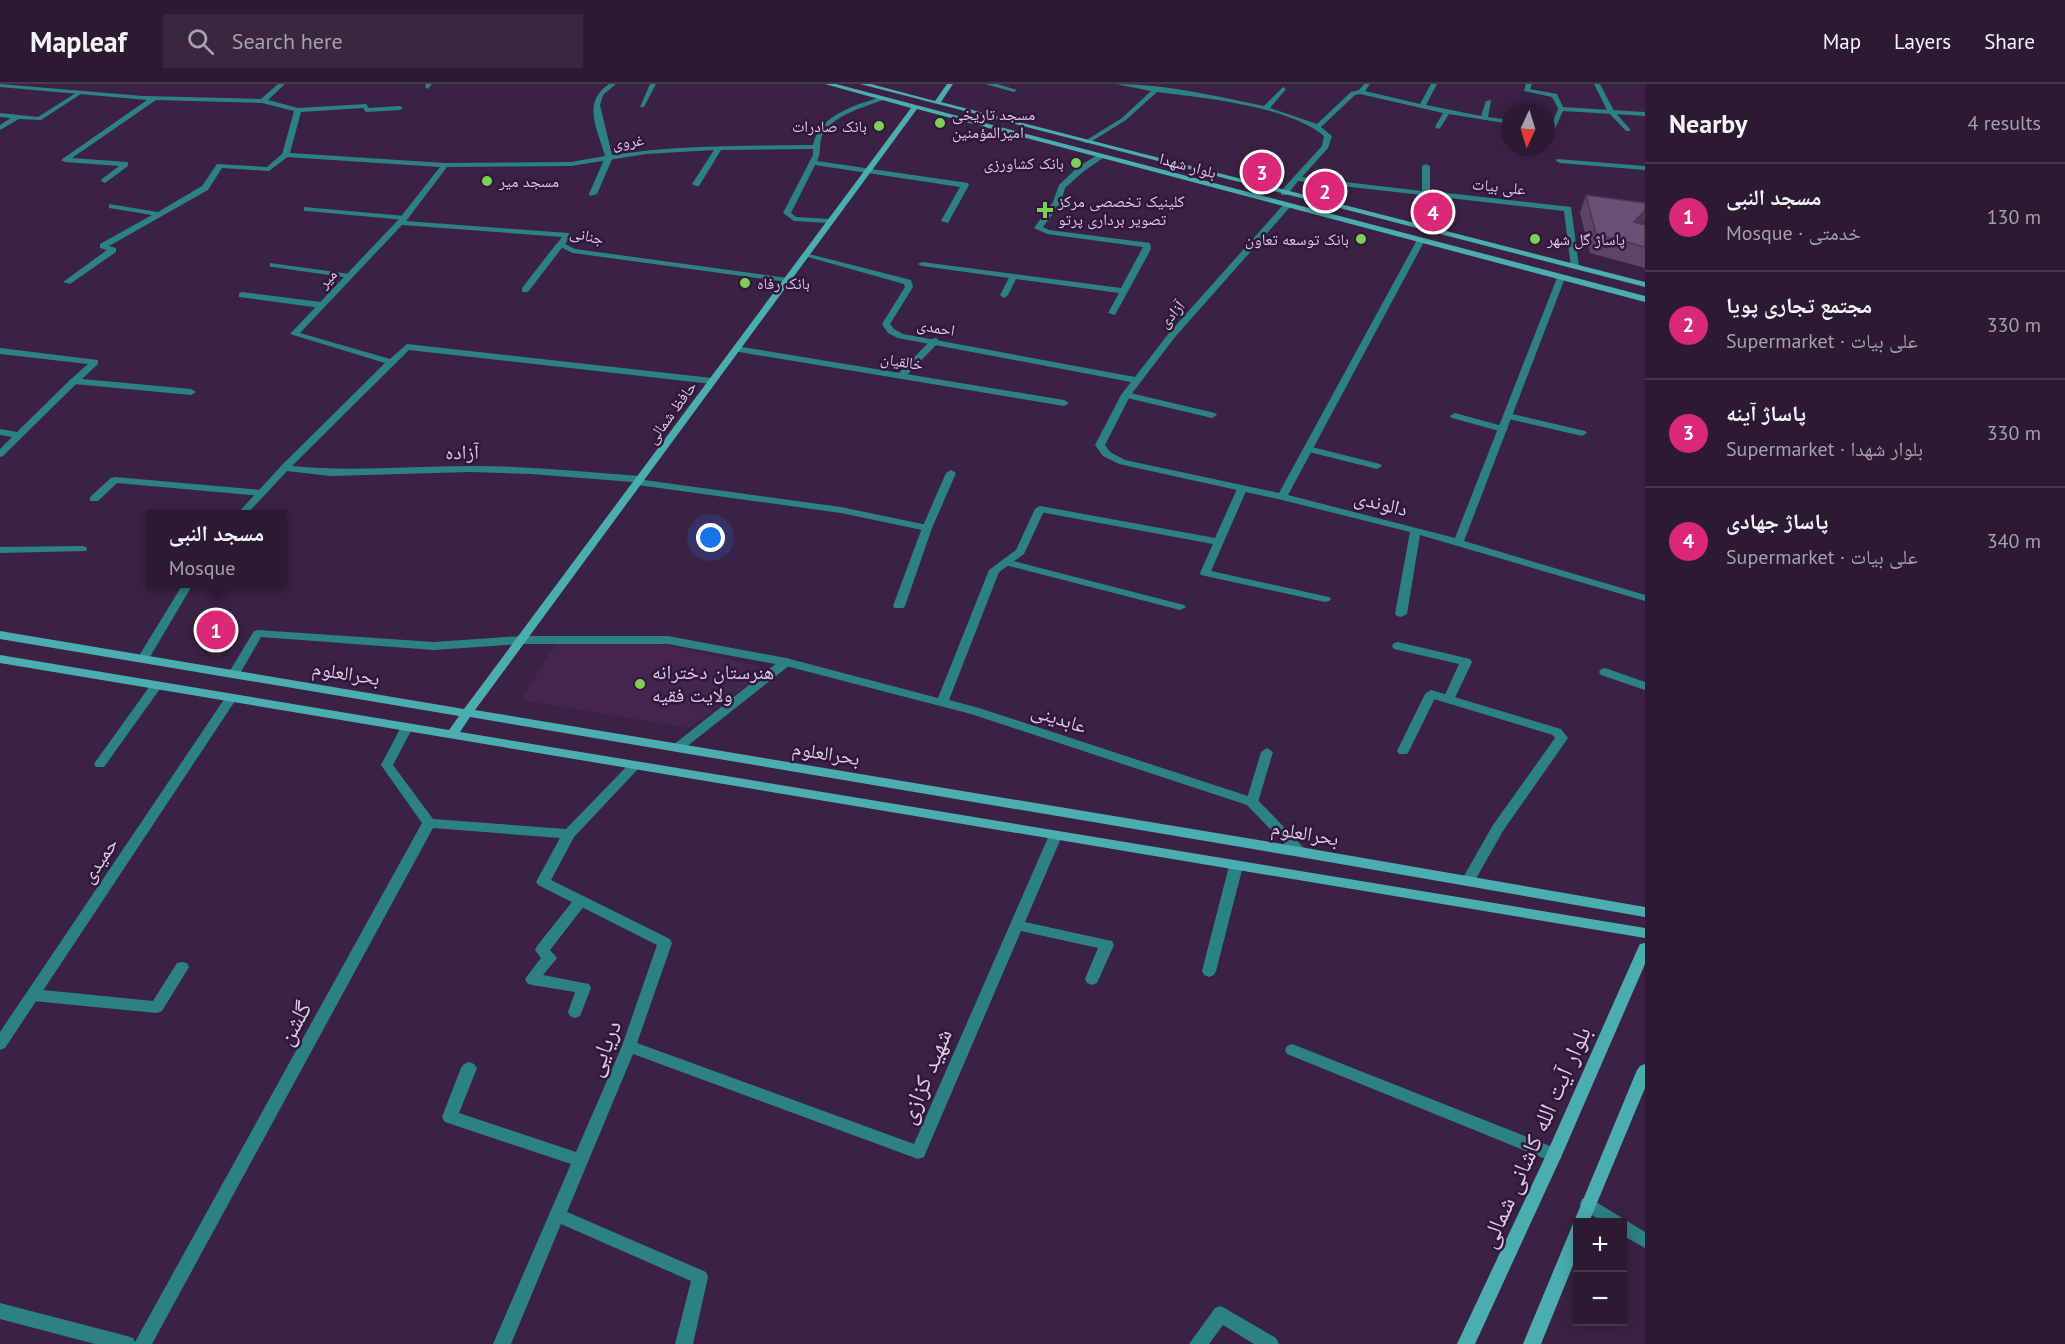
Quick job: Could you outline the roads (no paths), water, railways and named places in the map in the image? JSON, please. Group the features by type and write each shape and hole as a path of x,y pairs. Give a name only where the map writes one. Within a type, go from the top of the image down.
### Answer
{"main road":[{"name":"بلوار شهدا","path":"828,84 1645,299"},
{"name":"بلوار شهدا","path":"863,84 1645,285"},
{"path":"915,107 937,103 950,84"},
{"name":"حافظ شمالی","path":"451,735 915,107"},
{"name":"بحرالعلوم","path":"0,635 1300,852 1645,912"},
{"path":"0,659 1645,933"},
{"name":"بلوار آیت الله کاشانی شمالی","path":"1466,1344 1554,1155 1645,948"},
{"path":"1583,1218 1645,1070"},
{"path":"1532,1344 1573,1243"}],"street":[{"path":"263,101 282,84"},
{"path":"592,194 609,157 596,103 600,92 613,84"},
{"path":"642,106 653,84"},
{"path":"988,84 1014,90"},
{"path":"1119,84 1265,109 1318,126 1329,136 1325,146 1284,193"},
{"path":"1180,94 1187,84"},
{"path":"1360,92 1367,84"},
{"path":"1422,106 1434,84"},
{"path":"1529,84 1526,90 1555,95 1561,109"},
{"path":"1597,84 1611,112 1628,130"},
{"path":"0,85 155,98 263,101 298,110 366,106 365,113 400,108"},
{"path":"1265,109 1283,89"},
{"path":"1087,142 1124,118 1155,90"},
{"path":"0,115 39,119 81,92"},
{"path":"1318,126 1353,93 1360,92 1446,112 1501,121"},
{"path":"105,181 125,164 65,160 155,98"},
{"path":"830,221 794,219 787,213 817,155 815,147 820,132 828,123 842,115 883,98"},
{"path":"1484,118 1490,101"},
{"path":"1561,109 1645,114"},
{"path":"1555,119 1561,109"},
{"path":"67,282 113,250 103,246 205,188 220,165 269,170 286,155 298,110"},
{"path":"1438,127 1446,112"},
{"path":"0,128 17,117"},
{"name":"غروی","path":"445,165 571,164 646,152 719,148 815,147"},
{"path":"696,184 719,148"},
{"path":"286,155 445,165"},
{"path":"1102,156 1081,169 1062,187 1057,202 1038,228 1047,232 1147,245 1148,249 1112,313"},
{"path":"1560,161 1645,168"},
{"path":"813,163 966,185 945,221"},
{"name":"میر","path":"390,362 294,334 403,221 445,165"},
{"path":"1426,166 1426,193"},
{"name":"علی بیات","path":"1296,179 1568,209 1575,267"},
{"path":"112,206 159,214"},
{"name":"آزادی","path":"1106,454 1100,445 1126,395 1172,334 1287,206"},
{"path":"307,209 403,221"},
{"name":"جنانی","path":"403,221 568,235 560,245 573,251 787,280"},
{"path":"1282,497 1421,240"},
{"path":"525,290 560,245"},
{"name":"احمدی","path":"805,255 908,282 909,287 886,324 891,331 901,336 1137,380"},
{"path":"922,264 1123,291"},
{"path":"273,265 350,276"},
{"path":"1004,295 1014,276"},
{"path":"1458,544 1562,278"},
{"path":"242,296 321,305"},
{"path":"901,376 935,341"},
{"path":"246,510 407,347 712,381"},
{"name":"خالقیان","path":"736,349 1064,403"},
{"path":"0,351 95,362 0,454"},
{"path":"74,381 191,392"},
{"path":"1126,395 1212,415"},
{"path":"1455,416 1503,429"},
{"path":"1508,416 1582,433"},
{"path":"0,432 20,435"},
{"path":"1308,448 1377,466"},
{"name":"دالوندی","path":"1106,454 1122,462 1145,468 1282,497 1416,530 1645,598"},
{"name":"آزاده","path":"285,468 330,473 519,470 639,480 841,510 927,528"},
{"path":"899,606 927,528 951,473"},
{"path":"94,499 115,480 262,493"},
{"path":"1242,489 1205,573 1325,600"},
{"path":"942,702 994,570 1020,552 1040,509 1219,542"},
{"path":"1401,614 1416,530"},
{"path":"0,550 82,549"},
{"path":"1005,562 1180,607"},
{"path":"143,659 186,588"},
{"name":"عابدینی","path":"234,674 258,633 434,646 521,640 668,640 786,662 975,711 1252,802 1300,852"},
{"path":"1398,646 1466,662 1449,699"},
{"path":"677,748 786,662"},
{"path":"1605,672 1645,686"},
{"path":"100,764 156,686"},
{"path":"1403,751 1431,694 1557,732 1562,738 1498,828 1468,881"},
{"name":"حمیدی","path":"0,1044 231,698"},
{"path":"407,727 387,765 429,824 569,834"},
{"path":"1252,802 1267,752"},
{"name":"دریایی","path":"502,1344 629,1046 665,943 543,882 569,834 635,765"},
{"name":"گلشن","path":"143,1344 429,824"},
{"name":"شهید کزازی","path":"629,1046 918,1152 1055,836"},
{"path":"1209,971 1236,866"},
{"path":"575,1012 584,988 532,979 550,958 542,950 581,902"},
{"path":"1016,925 1107,945 1092,979"},
{"path":"33,995 157,1007 182,967"},
{"path":"1292,1050 1554,1155"},
{"path":"469,1068 450,1117 580,1160"},
{"path":"1588,1204 1610,1218"},
{"path":"557,1215 700,1277 684,1344"},
{"path":"1627,1229 1645,1241"},
{"path":"0,1311 127,1344"},
{"path":"1198,1344 1221,1314 1270,1344"}],"place":[{"name":"مسجد تاریخی امیرالمؤمنین","path":"940,123"},
{"name":"بانک صادرات","path":"879,126"},
{"name":"بانک کشاورزی","path":"1076,163"},
{"name":"پاساژ آینه","path":"1262,172"},
{"name":"مسجد میر","path":"487,181"},
{"name":"مجتمع تجاری پویا","path":"1325,191"},
{"name":"کلینیک تخصصی مرکز تصویر برداری پرتو","path":"1045,210"},
{"name":"پاساژ جهادی","path":"1433,212"},
{"name":"بانک توسعه تعاون","path":"1361,239"},
{"name":"پاساژ گل شهر","path":"1535,239"},
{"name":"بانک رفاه","path":"745,283"},
{"name":"مسجد النبی","path":"216,630"},
{"name":"هنرستان دخترانه ولایت فقیه","path":"640,684"}]}
